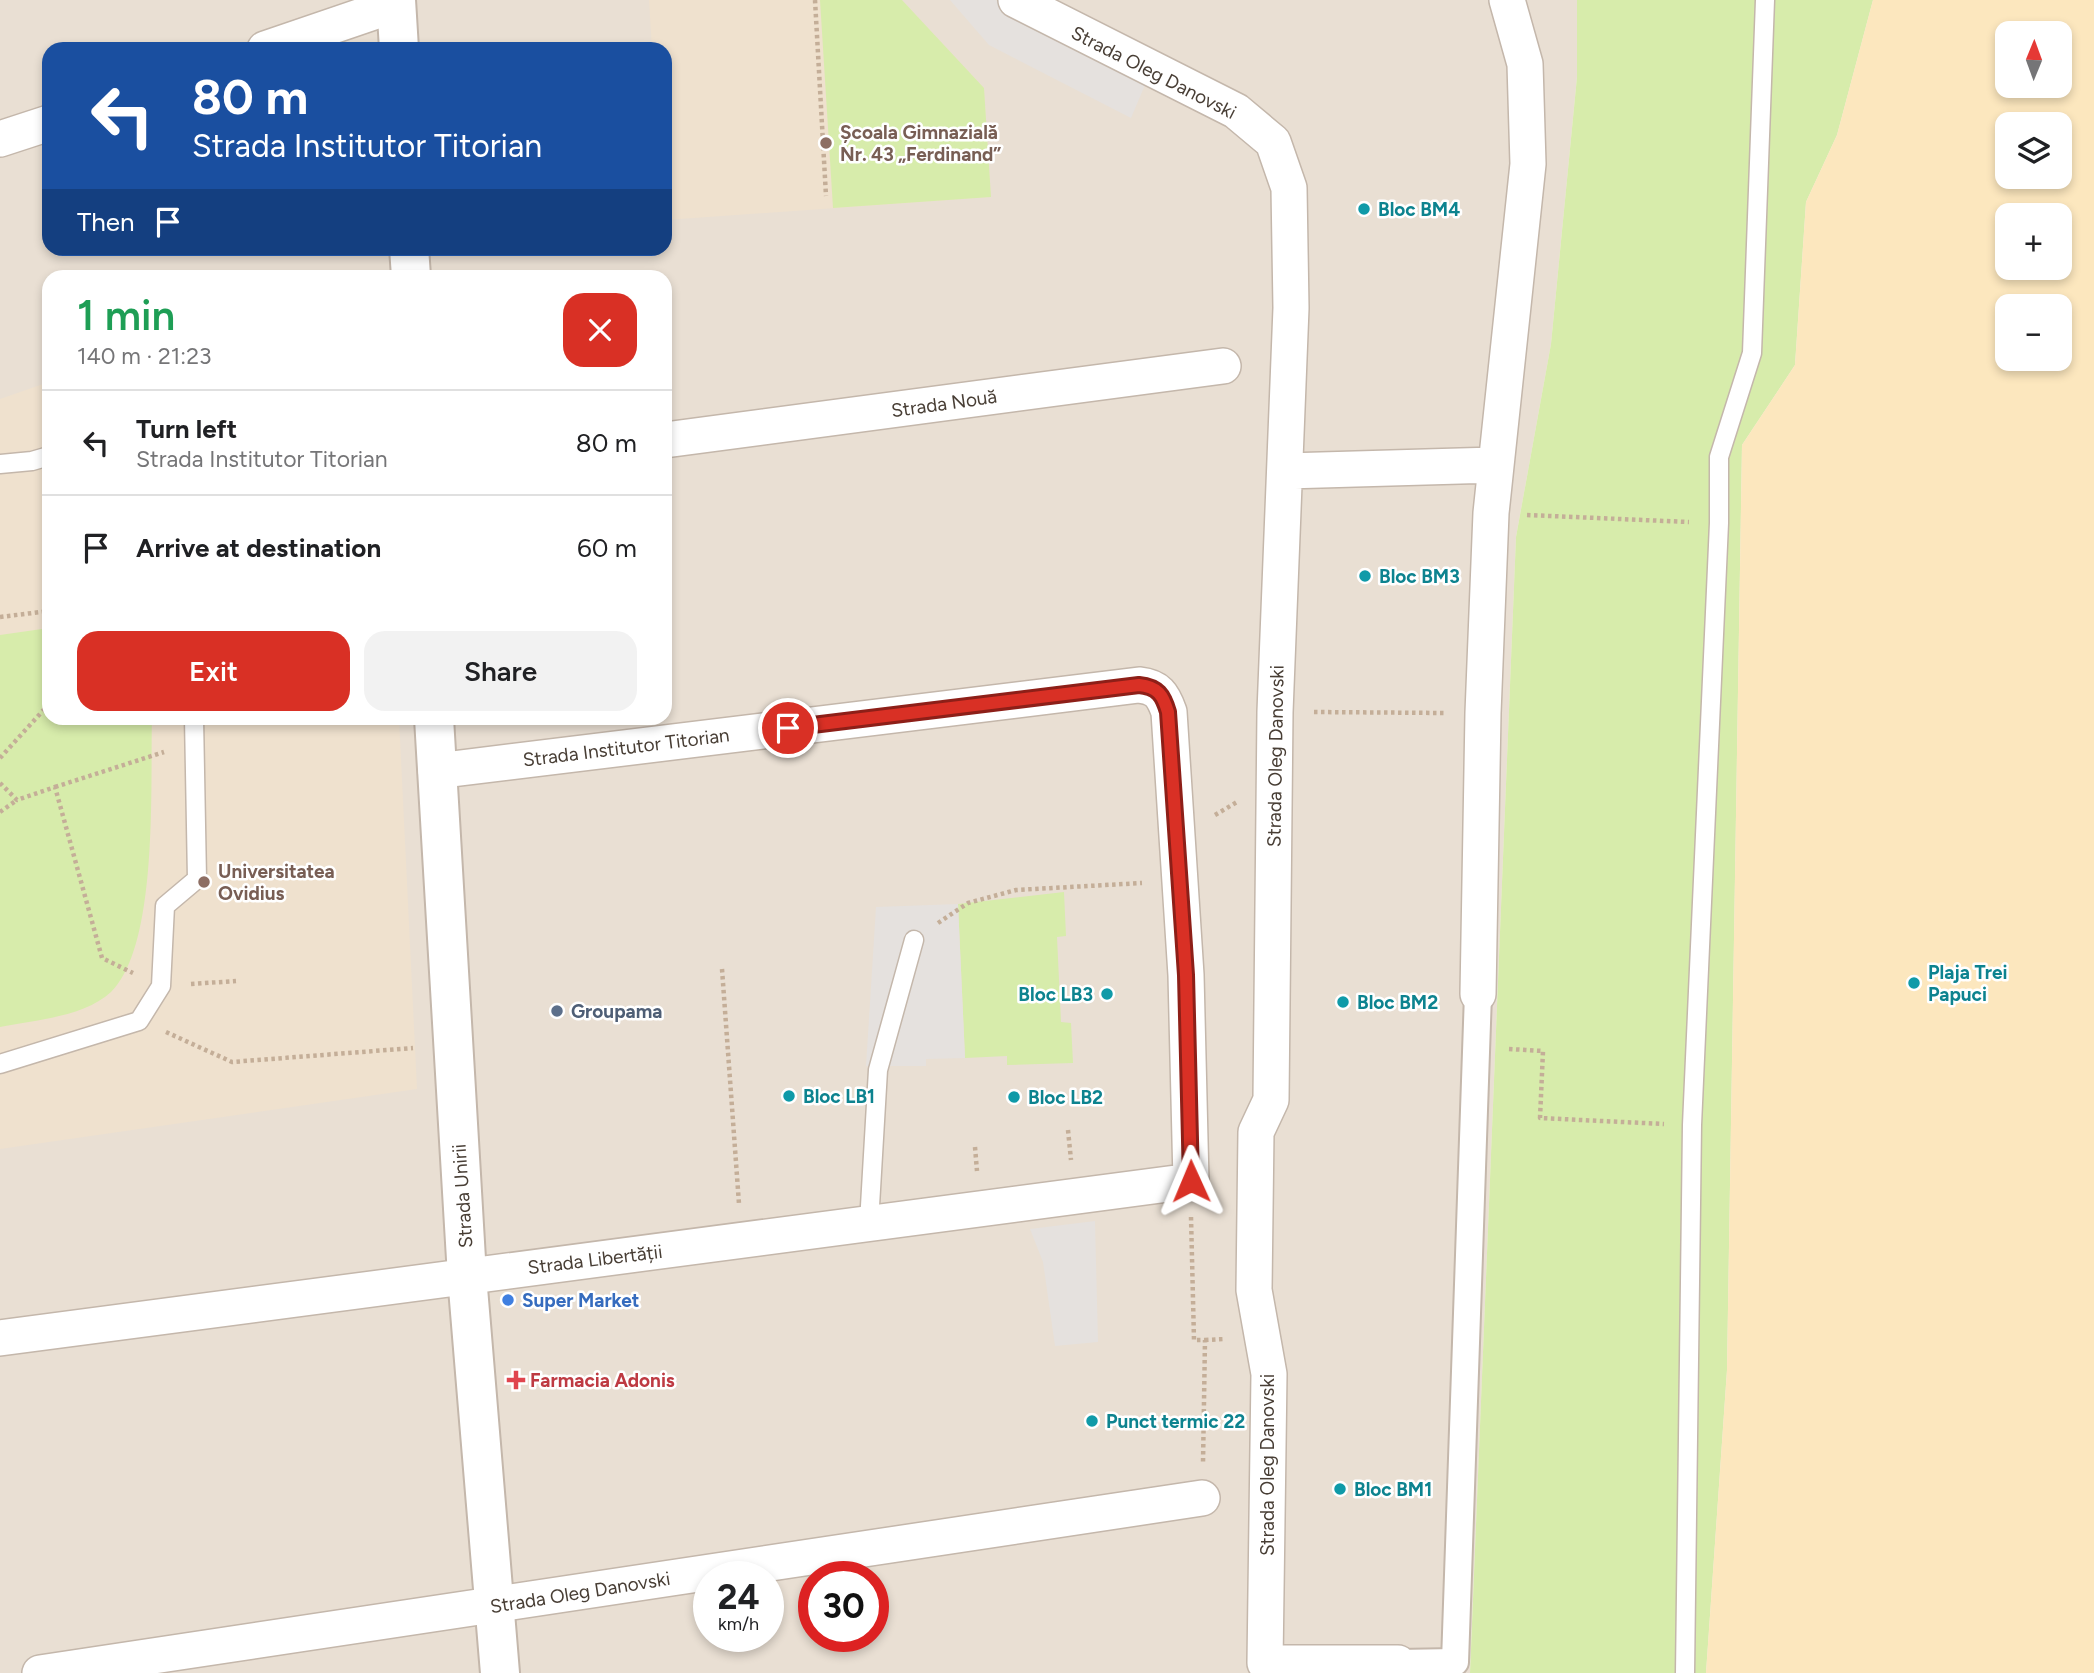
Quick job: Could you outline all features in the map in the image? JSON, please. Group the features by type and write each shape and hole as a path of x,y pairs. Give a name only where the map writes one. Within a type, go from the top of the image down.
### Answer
{"street":[{"name":"Strada Oleg Danovski","path":"1016,0 1236,111 1273,142 1289,188 1291,308 1275,712 1271,1100 1256,1132 1255,1158 1254,1290 1269,1374 1265,1663 1398,1663"},
{"path":"1398,1663 1455,1662 1491,513 1528,164 1525,64 1507,0"},
{"path":"285,42 396,2 399,42"},
{"path":"0,139 42,125"},
{"name":"Strada Nouă","path":"672,439 1223,366"},
{"path":"1286,471 1495,465"},
{"name":"Strada Institutor Titorian","path":"436,771 1139,685 1153,687 1164,697 1168,712 1178,837 1191,1181"},
{"name":"Strada Unirii","path":"434,725 467,1276 500,1673"},
{"name":"Strada Libertății","path":"0,1338 1191,1181"},
{"name":"Strada Oleg Danovski","path":"40,1673 1202,1498"}],"lane":[{"path":"1685,1673 1692,1125 1719,523 1719,457 1752,353 1765,0"},
{"path":"0,464 42,458"},
{"path":"0,1065 139,1021 161,986 165,906 197,879 194,725"},
{"path":"869,1223 878,1070 914,940"}],"path":[{"path":"815,0 827,196"},
{"path":"1491,513 1719,523"},
{"path":"0,617 42,612"},
{"path":"0,758 42,712"},
{"path":"1275,712 1483,713"},
{"path":"0,811 18,800 195,742"},
{"path":"1178,837 1274,781"},
{"path":"0,783 18,800"},
{"path":"55,787 102,958 161,986 236,981"},
{"path":"914,940 968,903 1016,890 1181,881"},
{"path":"722,969 742,1240"},
{"path":"139,1021 232,1062 415,1047"},
{"path":"1476,1048 1543,1051 1540,1118 1692,1125"},
{"path":"1191,1181 1194,1340 1205,1340 1202,1498"}],"shaded area":[{"path":"0,0 1577,0 1577,77 1551,344 1516,537 1470,1673 0,1673"},
{"name":"Școala Gimnazială Nr. 43 „Ferdinand”","path":"649,0 902,0 984,88 991,197 672,220 672,42 652,42"},
{"path":"950,0 996,0 1011,16 1145,85 1131,118 989,45"},
{"name":"Universitatea Ovidius","path":"42,384 42,725 399,725 417,1089 0,1149 0,399"},
{"path":"958,904 965,1058 926,1059 926,1066 866,1066 876,907"},
{"path":"1095,1221 1098,1342 1055,1346 1043,1262 1030,1229"}],"green space":[{"path":"820,0 902,0 984,88 991,197 833,208"},
{"path":"1577,0 1873,0 1837,135 1806,202 1795,365 1742,445 1727,1370 1706,1673 1470,1673 1516,537 1551,344 1577,77"},
{"path":"42,629 42,725 152,725 151,821 145,902 137,939 126,969 111,992 87,1007 0,1027 0,635"},
{"path":"1064,892 1066,936 1057,937 1061,1022 1071,1023 1073,1063 1007,1065 1007,1056 965,1058 958,904"}],"sand":[{"name":"Plaja Trei Papuci","path":"1873,0 2094,0 2094,1673 1706,1673 1727,1370 1742,445 1795,365 1806,202 1837,135"}],"place":[{"name":"Școala Gimnazială Nr. 43 „Ferdinand”","path":"826,143"},
{"name":"Bloc BM4","path":"1364,209"},
{"name":"Bloc BM3","path":"1365,576"},
{"name":"Universitatea Ovidius","path":"204,882"},
{"name":"Plaja Trei Papuci","path":"1914,983"},
{"name":"Bloc LB3","path":"1107,994"},
{"name":"Bloc BM2","path":"1343,1002"},
{"name":"Groupama","path":"557,1011"},
{"name":"Bloc LB1","path":"789,1096"},
{"name":"Bloc LB2","path":"1014,1097"},
{"name":"Super Market","path":"508,1300"},
{"name":"Farmacia Adonis","path":"516,1380"},
{"name":"Punct termic 22","path":"1092,1421"},
{"name":"Bloc BM1","path":"1340,1489"}],"route":[{"path":"788,728 1139,685 1153,687 1164,697 1168,712 1181,881 1191,1181"}]}
